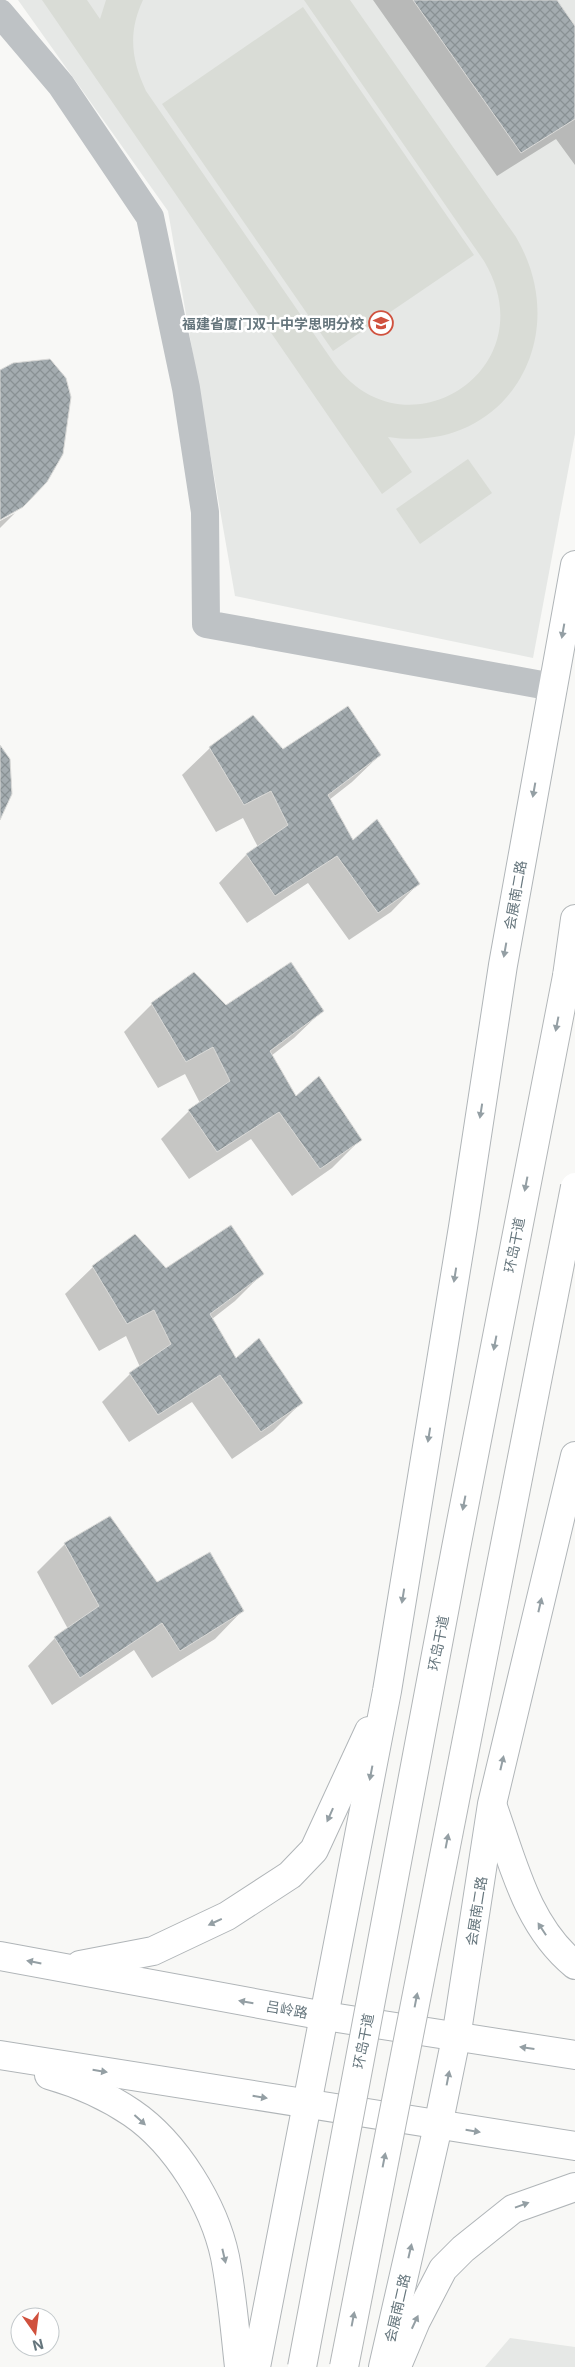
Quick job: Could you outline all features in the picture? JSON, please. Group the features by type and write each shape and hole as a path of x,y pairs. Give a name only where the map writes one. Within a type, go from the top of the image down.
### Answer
{"main road":[{"name":"会展南二路","path":"387,1691 463,1227 503,964 575,565"},
{"name":"环岛干道","path":"302,2367 566,976 575,919"},
{"path":"344,2367 575,1187"},
{"name":"会展南二路","path":"383,2367 456,2038 492,1804 575,1456"},
{"path":"66,1968 154,1950 228,1916 290,1875 314,1850 387,1691"},
{"path":"256,2367 387,1691"},
{"path":"492,1804 526,1897 542,1931 575,1965"},
{"name":"吕岭路","path":"0,1956 325,2016 456,2038 575,2055"},
{"path":"0,2055 438,2126 575,2146"},
{"path":"0,2059 73,2082 132,2113 166,2143 201,2194 215,2226 224,2256 239,2367"},
{"path":"396,2367 416,2321 443,2269 462,2248 513,2209 575,2187"}],"street":[{"path":"0,13 61,85 150,217 186,388 205,512 206,624 553,687"}],"shaded area":[{"name":"福建省厦门双十中学思明分校","path":"18,0 575,0 575,434 533,658 235,596 168,211"},
{"path":"42,0 87,0 100,19 106,0 143,0 135,23 133,46 137,68 146,91 334,363 363,391 396,404 429,403 460,390 484,367 498,337 499,301 484,261 304,0 350,0 516,237 532,275 537,313 533,349 518,381 496,408 466,427 430,438 388,437 412,472 382,494"},
{"path":"303,7 474,255 333,351 162,104"},
{"path":"468,459 492,493 420,544 396,509"},
{"path":"510,2338 575,2347 575,2367 485,2367"}],"building":[{"path":"413,0 557,0 575,26 575,119 521,153"},
{"path":"50,359 66,378 71,397 63,454 47,482 23,507 0,520 0,370 13,363"},
{"path":"348,706 381,755 328,795 353,840 377,819 420,884 378,913 337,856 275,896 246,854 288,825 271,791 244,805 209,747 253,715 283,749"},
{"path":"0,745 10,759 12,794 0,820"},
{"path":"291,962 324,1011 270,1051 296,1096 319,1076 362,1140 320,1169 279,1112 217,1152 188,1110 230,1081 213,1047 186,1062 151,1003 194,972 226,1005"},
{"path":"231,1225 264,1274 210,1314 236,1358 259,1338 303,1403 261,1432 220,1375 158,1415 129,1373 171,1344 154,1310 127,1324 92,1266 135,1234 166,1268"},
{"path":"110,1516 157,1582 210,1552 244,1611 180,1651 162,1623 80,1678 54,1637 99,1606 64,1543"}],"place":[{"name":"福建省厦门双十中学思明分校","path":"381,323"}]}
